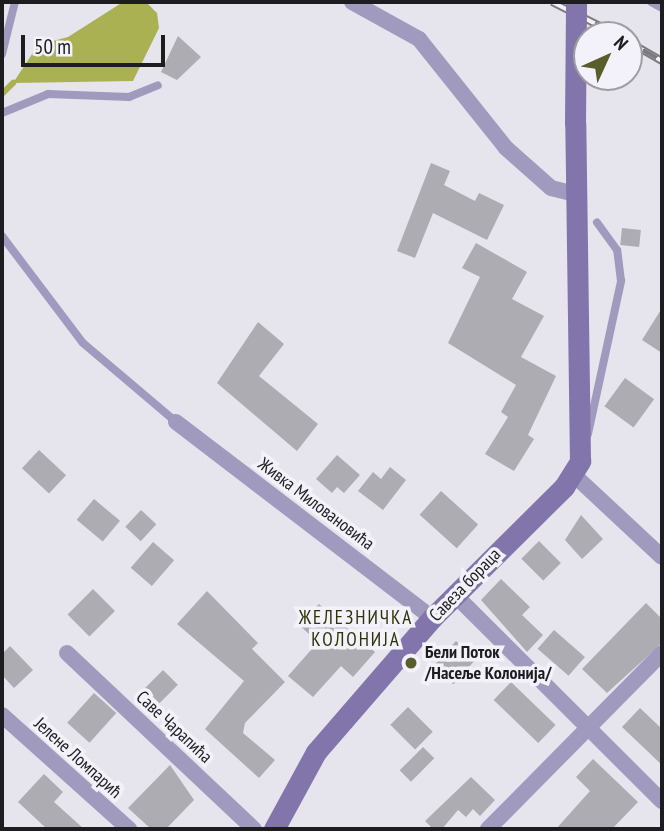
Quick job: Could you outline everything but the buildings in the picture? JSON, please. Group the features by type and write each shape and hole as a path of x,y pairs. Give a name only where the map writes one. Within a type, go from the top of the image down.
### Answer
{"street":[{"path":"352,2 419,39 506,148 551,188 575,194"},
{"name":"Савеза бораца","path":"274,829 316,752 432,618 574,475 582,446 575,194 576,2"},
{"name":"Живка Миловановића","path":"176,422 432,618"},
{"path":"574,475 662,557"},
{"path":"455,595 662,801"},
{"name":"Саве Чарапића","path":"67,653 254,829"},
{"path":"488,829 662,653"},
{"name":"Јелене Ломпарић","path":"2,715 129,829"}],"lane":[{"path":"2,54 15,2"},
{"path":"651,2 662,8"},
{"path":"3,107 48,94 129,97 158,85"},
{"name":"Савеза бораца","path":"582,446 621,281 617,250 597,222"},
{"path":"2,236 83,343 176,422"}],"shaded area":[{"path":"123,2 146,2 157,13 159,28 133,81 13,83 38,45 68,37"}],"waterway":[{"path":"2,94 13,83"}],"railway":[{"path":"552,2 590,21"},
{"path":"643,50 662,61"}],"place":[{"name":"Бели Поток /Насеље Колонија/","path":"411,663"}],"district":[{"name":"ЖЕЛЕЗНИЧКА КОЛОНИЈА","path":"356,629"}]}
